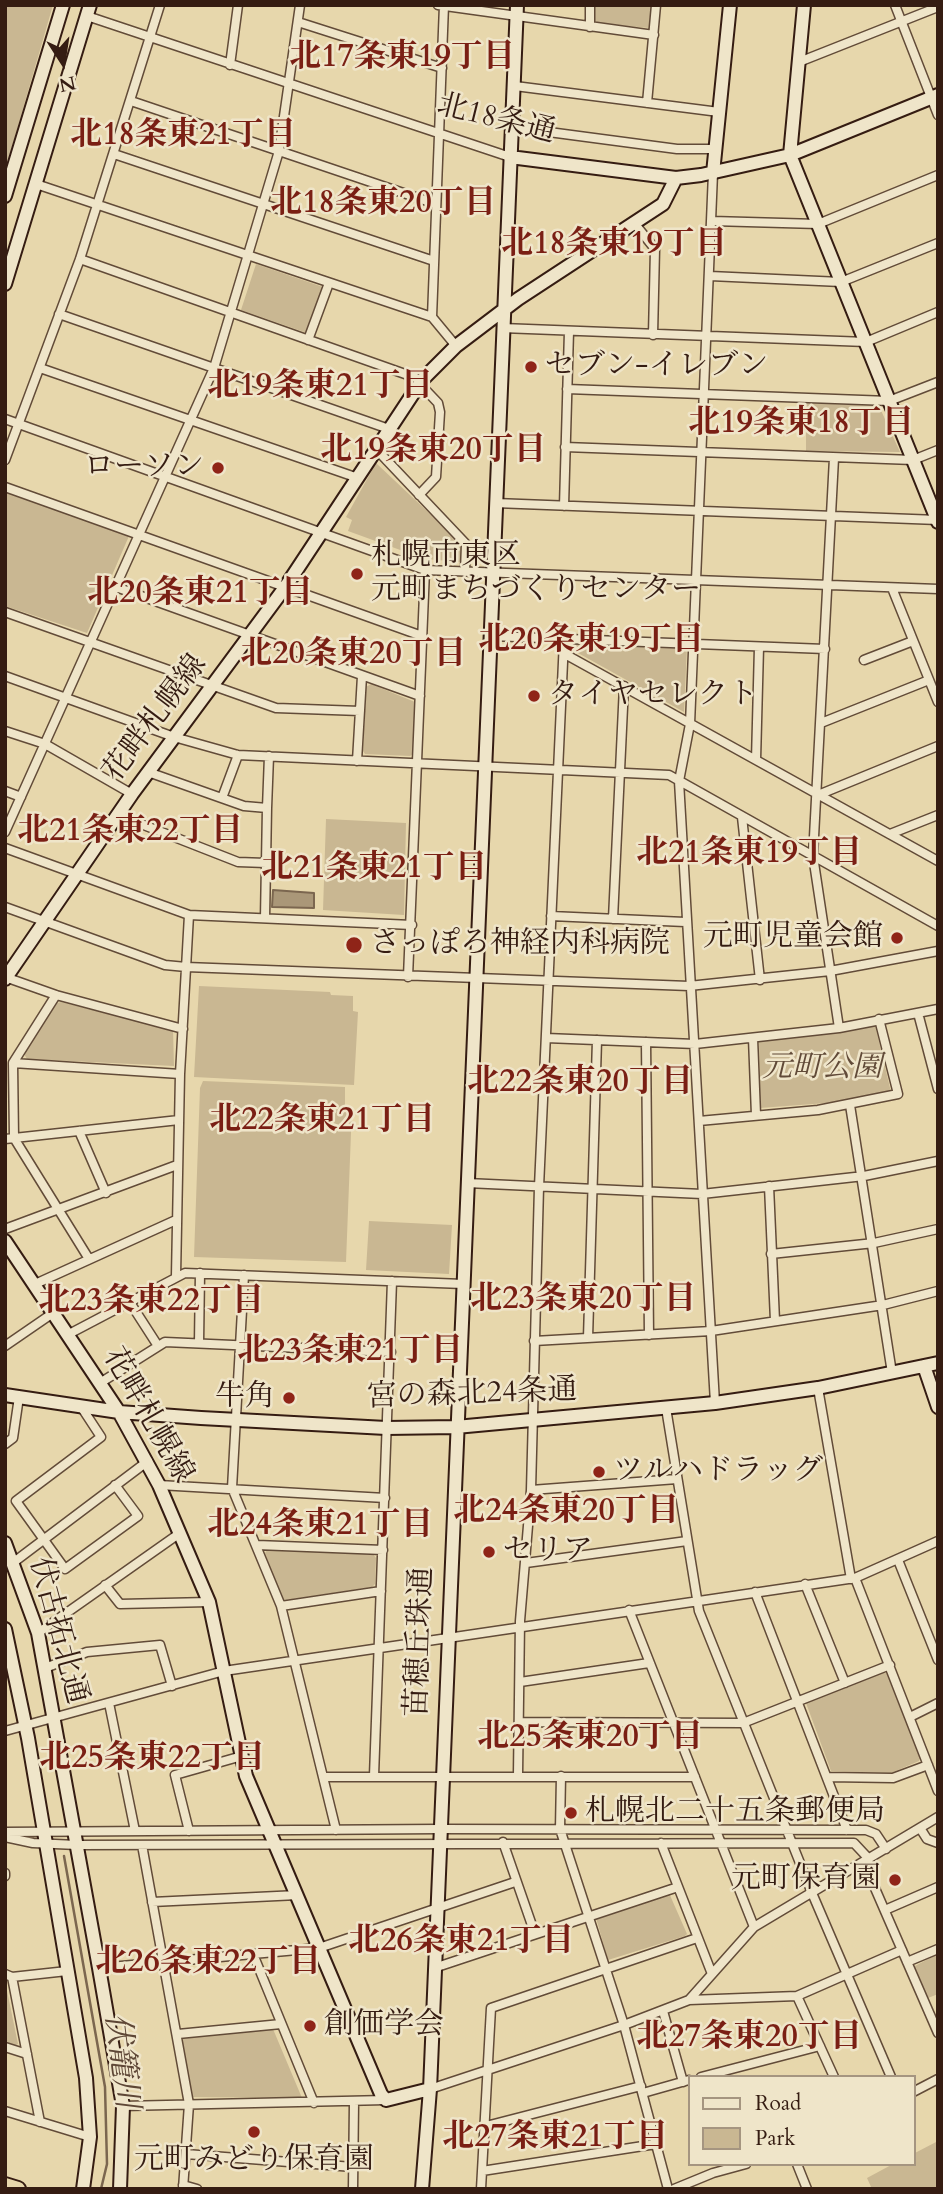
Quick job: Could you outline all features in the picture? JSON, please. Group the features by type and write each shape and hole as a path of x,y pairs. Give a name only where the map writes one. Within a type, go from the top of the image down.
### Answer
{"highway":[{"path":"5,2185 18,2189"}],"street":[{"path":"5,196 63,5"},
{"path":"5,460 80,259 160,5"},
{"path":"230,65 238,5"},
{"path":"5,832 214,368 279,150 300,5"},
{"path":"590,5 590,27"},
{"path":"647,103 656,5"},
{"path":"715,1402 678,781 690,724 713,173 730,5"},
{"path":"495,503 938,521 790,155 804,5"},
{"path":"895,5 934,96 938,115"},
{"path":"432,317 442,6 517,11 590,27 654,35"},
{"path":"799,62 938,7"},
{"path":"5,284 89,11"},
{"name":"北18条通","path":"89,11 151,38 510,157 676,178 713,173 790,155 934,96"},
{"name":"苗穂丘珠通","path":"422,2189 430,2089 517,11"},
{"path":"298,22 442,68"},
{"path":"515,86 719,112"},
{"path":"131,101 436,204"},
{"path":"511,127 677,149 715,149"},
{"path":"114,153 434,261"},
{"path":"712,221 818,224 938,175"},
{"name":"花畔札幌線","path":"6,977 132,794 286,586 421,382 456,346 663,204 676,178"},
{"path":"36,184 432,317 456,346"},
{"path":"635,224 655,249 653,335"},
{"path":"710,276 841,282 938,243"},
{"path":"80,259 421,382 438,403 440,412 436,477 419,495"},
{"path":"308,340 329,283"},
{"path":"502,328 866,342 938,312"},
{"path":"59,314 388,429"},
{"path":"564,506 569,331"},
{"path":"40,368 358,478"},
{"path":"567,389 889,401 938,382"},
{"path":"5,419 425,570 938,589"},
{"path":"565,447 913,460 938,450"},
{"path":"376,449 466,544 465,572"},
{"path":"834,458 813,856 839,1028"},
{"path":"5,487 422,636"},
{"path":"408,977 425,570"},
{"path":"116,587 420,696"},
{"path":"892,588 938,702"},
{"path":"5,612 276,708 360,711"},
{"path":"491,636 825,649"},
{"path":"518,1775 520,1627 531,1490 530,1421 539,1187 564,640"},
{"path":"864,660 913,641"},
{"path":"756,760 759,647"},
{"path":"563,653 938,861"},
{"path":"5,676 174,737 237,755 669,775 938,926"},
{"path":"357,761 362,676"},
{"path":"821,723 929,680"},
{"path":"613,919 624,686"},
{"path":"5,731 45,744 132,794"},
{"path":"818,795 938,746"},
{"path":"222,798 237,755"},
{"path":"265,918 269,756"},
{"path":"148,772 244,806 267,808"},
{"path":"5,791 21,797"},
{"path":"118,815 239,862 266,863"},
{"path":"890,834 938,815"},
{"path":"742,817 760,980"},
{"path":"5,848 189,915 412,925"},
{"path":"5,906 165,965 186,967 548,983 689,986 830,971 938,951"},
{"path":"176,1276 180,1074 189,915"},
{"path":"551,916 685,922"},
{"path":"6,977 56,995 183,1029"},
{"path":"56,995 13,1063 10,1138 60,1210 89,1259"},
{"path":"546,1038 695,1044 839,1028 938,1009"},
{"path":"918,1013 938,1089"},
{"path":"699,1121 850,1105 898,1094 879,1019"},
{"path":"752,1038 756,1115"},
{"path":"588,1338 597,1040"},
{"path":"646,1042 649,1335"},
{"path":"13,1063 180,1074"},
{"path":"850,1105 864,1176 892,1373"},
{"path":"10,1138 179,1120"},
{"path":"79,1131 106,1193"},
{"path":"467,1182 702,1194 864,1176 938,1161"},
{"path":"5,1229 177,1164"},
{"path":"768,1186 775,1321"},
{"path":"33,1285 176,1220"},
{"path":"771,1254 874,1243 938,1228"},
{"name":"花畔札幌線","path":"5,1241 119,1412 159,1485 209,1602 246,1776 381,2094 386,2100"},
{"path":"69,1335 185,1273 463,1284"},
{"path":"199,1343 200,1273"},
{"path":"244,1275 232,1488 281,1606 336,1830"},
{"path":"374,1776 393,1281"},
{"path":"534,1341 711,1331 883,1305 938,1291"},
{"path":"130,1301 158,1346"},
{"path":"5,1346 53,1313"},
{"path":"100,1383 165,1342 391,1352"},
{"name":"宮の森北24条通","path":"5,1395 119,1412 387,1428 456,1427 715,1402 818,1388 938,1363"},
{"path":"924,1366 938,1407"},
{"path":"818,1388 853,1578 890,1665 938,1791"},
{"path":"5,1444 13,1438 19,1397"},
{"path":"82,1408 101,1437 16,1501 65,1569 138,1516 115,1485"},
{"path":"666,1408 696,1600 812,1892 890,2075"},
{"path":"14,1562 148,1461"},
{"path":"531,1490 677,1479"},
{"path":"159,1485 385,1498"},
{"path":"38,1633 180,1533"},
{"path":"526,1563 687,1541"},
{"name":"伏古拓北通","path":"5,1543 38,1633 99,1968 123,2106 120,2189"},
{"path":"5,1731 224,1671 853,1578 937,1544"},
{"path":"257,1545 383,1550"},
{"path":"898,1560 935,1642 938,1660"},
{"path":"805,1584 845,1683"},
{"path":"105,1585 120,1604 209,1602"},
{"path":"281,1606 381,1591"},
{"path":"755,1592 828,1777 846,1830"},
{"path":"629,1610 754,1927"},
{"name":"伏古拓北通","path":"5,1629 44,1830 86,2078 90,2137 83,2189"},
{"path":"44,1668 87,1652 160,1645 172,1686"},
{"path":"520,1682 649,1663"},
{"path":"519,1722 743,1723 890,1665"},
{"path":"109,1703 135,1831"},
{"path":"910,1717 938,1703"},
{"path":"190,1831 175,1775 242,1756"},
{"path":"828,1777 892,1778 928,1765"},
{"path":"323,1776 695,1777"},
{"path":"561,1776 560,1829 624,2025 668,2189"},
{"path":"689,2000 754,1927 938,1817"},
{"path":"920,1828 927,1839 938,1843"},
{"path":"5,1835 44,1830 190,1831 440,1843 854,1843 867,1861 938,2033"},
{"path":"5,1835 46,1844 142,1845 274,1837 336,1830 866,1830 876,1834 886,1849"},
{"path":"503,1842 535,1934"},
{"path":"661,1843 712,1974"},
{"path":"142,1845 189,2105 183,2187 197,2189"},
{"path":"99,1968 320,1948 516,1882"},
{"path":"434,1968 678,1887"},
{"path":"885,1910 938,1887"},
{"path":"152,1902 298,1895"},
{"path":"481,2189 491,2008 697,1938"},
{"path":"907,1962 938,1949"},
{"path":"123,2106 386,2100 488,2070 624,2025 689,2000 797,1996 902,1950"},
{"path":"253,1954 314,2103"},
{"path":"40,2122 9,1976 67,1971"},
{"path":"797,1996 833,2075"},
{"path":"927,2006 938,2001"},
{"path":"486,2126 686,2081 663,2011"},
{"path":"178,2034 282,2024"},
{"path":"709,2075 820,2046"},
{"path":"5,2047 27,2054"},
{"path":"915,2091 938,2079"},
{"path":"353,2189 354,2102"},
{"path":"5,2111 90,2137"},
{"path":"482,2171 656,2144"},
{"path":"186,2154 353,2167"},
{"path":"674,2189 739,2166"},
{"path":"798,2166 807,2189"}],"green space":[{"path":"5,5 53,5 5,171"},
{"path":"593,5 651,5 649,28 594,23"},
{"path":"256,264 323,287 307,333 241,310"},
{"path":"806,403 879,406 900,452 806,451"},
{"path":"376,463 462,544 461,562 425,559 348,531 352,520 346,517"},
{"path":"5,492 129,536 87,633 5,606"},
{"path":"569,643 687,647 684,712 569,648"},
{"path":"371,684 415,702 413,754 410,756 365,754 363,751 366,687"},
{"path":"326,819 406,823 404,915 323,910"},
{"path":"199,986 330,992 331,995 353,996 353,1011 358,1012 354,1085 194,1077"},
{"path":"57,1003 173,1030 174,1066 27,1059 24,1054"},
{"name":"元町公園","path":"875,1025 891,1092 853,1101 760,1108 759,1040"},
{"path":"203,1081 345,1087 345,1106 352,1107 346,1262 194,1257 200,1088"},
{"path":"369,1221 452,1225 449,1274 366,1270"},
{"path":"268,1549 373,1554 376,1558 375,1584 372,1587 282,1599 265,1553"},
{"path":"884,1672 919,1761 891,1773 831,1771 806,1703"},
{"path":"669,1893 687,1934 608,1960 596,1918"},
{"path":"938,1954 938,1994 928,1998 913,1967"},
{"path":"5,1981 18,2044 13,2047 5,2044"},
{"path":"273,2029 302,2098 192,2097 181,2041 183,2038"},
{"path":"938,2141 938,2189 872,2189 867,2178 889,2166 915,2166 915,2153"}],"shaded area":[{"path":"273,890 314,893 314,908 272,907"}],"waterway":[{"name":"伏籠川","path":"64,1856 105,2087 107,2164 101,2189"}],"place":[{"name":"セブン-イレブン","path":"531,367"},
{"name":"ローソン","path":"218,468"},
{"name":"札幌市東区 元町まちづくりセンター","path":"357,574"},
{"name":"タイヤセレクト","path":"534,696"},
{"name":"元町児童会館","path":"897,938"},
{"name":"さっぽろ神経内科病院","path":"354,945"},
{"name":"牛角","path":"289,1398"},
{"name":"ツルハドラッグ","path":"599,1472"},
{"name":"セリア","path":"489,1552"},
{"name":"札幌北二十五条郵便局","path":"571,1813"},
{"name":"元町保育園","path":"895,1880"},
{"name":"創価学会","path":"310,2026"},
{"name":"元町みどり保育園","path":"254,2132"}],"district":[{"name":"北17条東19丁目","path":"402,59"},
{"name":"北18条東21丁目","path":"183,137"},
{"name":"北18条東20丁目","path":"383,205"},
{"name":"北18条東19丁目","path":"614,246"},
{"name":"北19条東21丁目","path":"320,388"},
{"name":"北19条東18丁目","path":"801,425"},
{"name":"北19条東20丁目","path":"433,452"},
{"name":"北20条東21丁目","path":"200,595"},
{"name":"北20条東19丁目","path":"591,642"},
{"name":"北20条東20丁目","path":"353,656"},
{"name":"北21条東22丁目","path":"130,833"},
{"name":"北21条東19丁目","path":"749,855"},
{"name":"北21条東21丁目","path":"374,870"},
{"name":"北22条東20丁目","path":"580,1084"},
{"name":"北22条東21丁目","path":"322,1122"},
{"name":"北23条東20丁目","path":"583,1301"},
{"name":"北23条東22丁目","path":"151,1303"},
{"name":"北23条東21丁目","path":"350,1353"},
{"name":"北24条東20丁目","path":"566,1513"},
{"name":"北24条東21丁目","path":"320,1527"},
{"name":"北25条東20丁目","path":"590,1739"},
{"name":"北25条東22丁目","path":"152,1760"},
{"name":"北26条東21丁目","path":"461,1943"},
{"name":"北26条東22丁目","path":"208,1964"},
{"name":"北27条東20丁目","path":"749,2039"},
{"name":"北27条東21丁目","path":"555,2139"}]}
